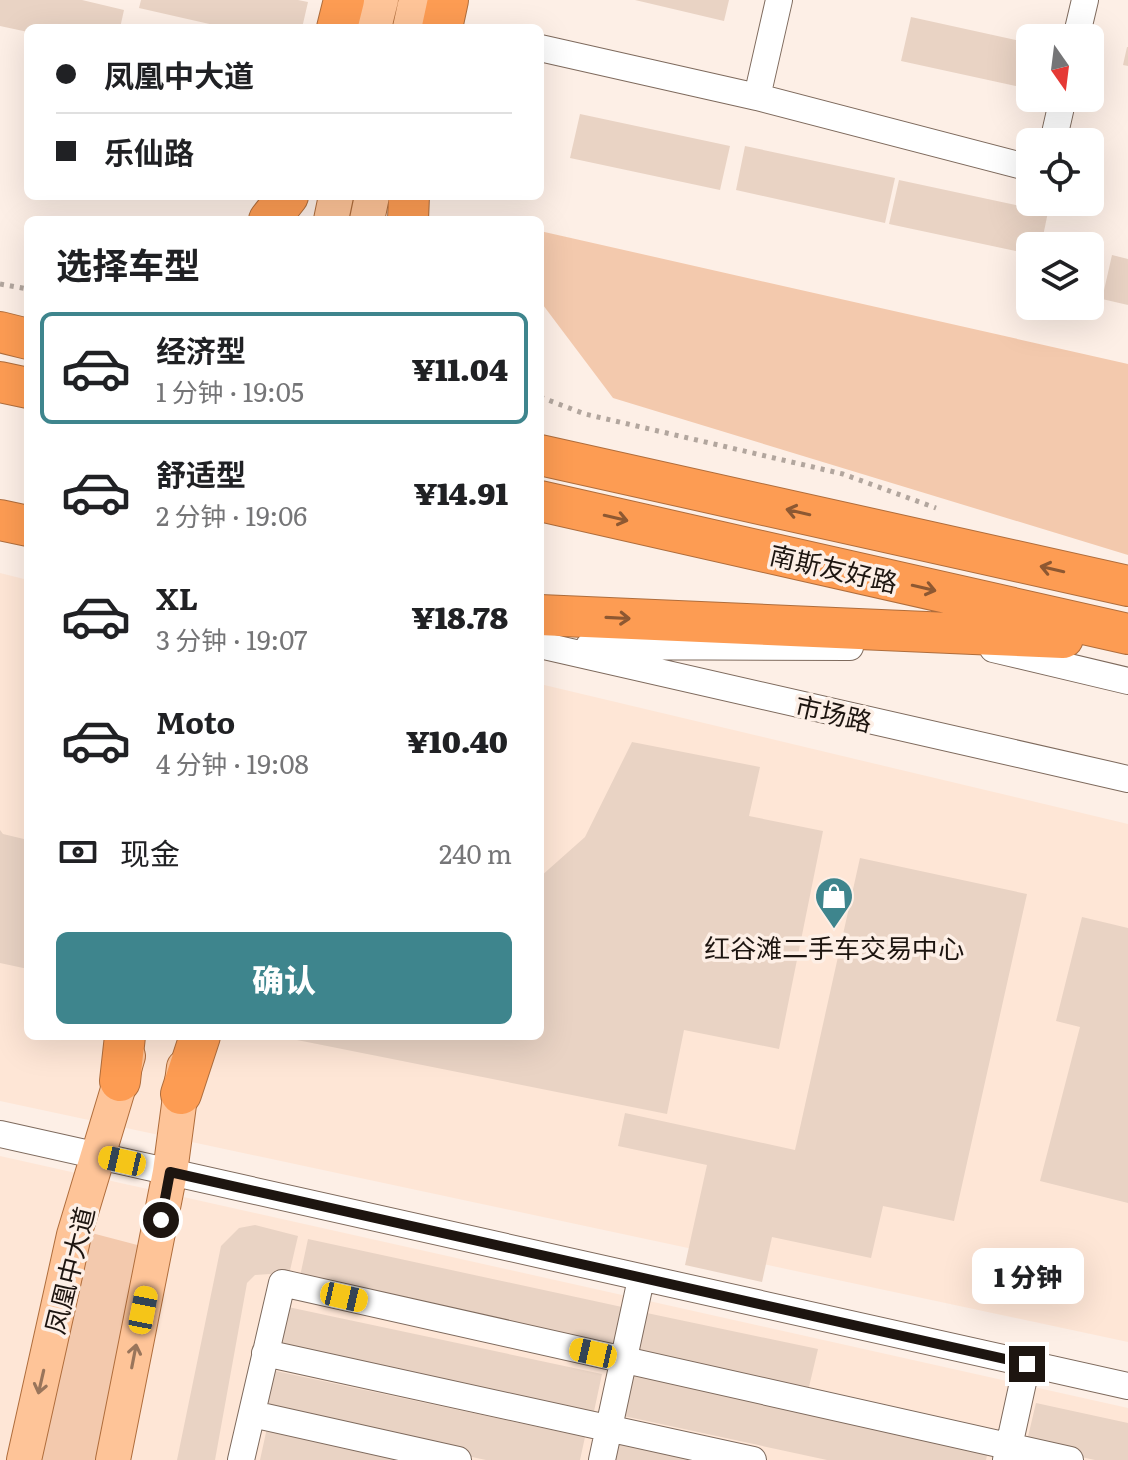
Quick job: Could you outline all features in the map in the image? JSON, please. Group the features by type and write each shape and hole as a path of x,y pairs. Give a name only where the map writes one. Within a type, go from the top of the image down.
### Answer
{"highway":[{"path":"338,24 344,0"},
{"path":"443,24 448,0"},
{"path":"272,216 285,200"},
{"path":"0,329 24,324"},
{"path":"0,329 24,338"},
{"path":"0,382 24,387"},
{"path":"544,430 591,465"},
{"name":"南斯友好路","path":"544,456 1128,586"},
{"name":"南斯友好路","path":"544,502 1128,634"},
{"path":"0,520 24,525"},
{"path":"544,635 1128,641"},
{"path":"120,1081 125,1040"},
{"path":"181,1094 199,1040"}],"main road":[{"path":"375,24 381,0"},
{"path":"411,24 416,0"},
{"name":"凤凰中大道","path":"24,1460 74,1235 133,1040"},
{"path":"113,1460 170,1172 188,1040"}],"street":[{"path":"757,97 779,0"},
{"path":"1079,24 1085,0"},
{"path":"544,49 757,97 1016,164"},
{"path":"544,635 992,648 1128,681"},
{"name":"市场路","path":"544,636 1128,779"},
{"path":"0,1134 1128,1386"},
{"path":"602,1460 641,1279"},
{"path":"241,1460 282,1283 624,1360 1008,1453 1070,1460"},
{"path":"265,1353 753,1460"},
{"path":"1008,1453 1027,1364"},
{"path":"252,1414 458,1460"}],"path":[{"path":"0,284 24,288"},
{"path":"544,399 585,414 843,474 943,511"}],"shaded area":[{"path":"544,232 1128,364 1128,555 613,398 544,306"},
{"name":"红谷滩二手车交易中心","path":"0,573 24,579 24,1040 544,1040 544,685 1128,824 1128,1342 0,1101"},
{"path":"0,1156 1128,1408 1128,1460 0,1460"},
{"path":"84,1231 145,1247 97,1460 33,1460"}],"building":[{"path":"0,0 82,0 124,10 121,24 24,24 24,31 0,26"},
{"path":"141,0 308,2 303,24 209,24 139,8"},
{"path":"635,0 729,0 724,21"},
{"path":"911,17 1016,40 1016,86 901,61"},
{"path":"1128,47 1128,66 1123,65"},
{"path":"580,114 730,146 720,190 570,158"},
{"path":"745,146 895,178 885,223 736,190"},
{"path":"899,180 1016,205 1016,216 1047,216 1044,232 1016,232 1016,251 889,224"},
{"path":"1112,255 1128,259 1128,305 1104,299"},
{"path":"632,742 760,767 749,816 823,831 779,1049 684,1030 667,1114 297,1040 544,1040 544,873 585,837"},
{"path":"0,830 3,834 24,839 24,968 0,963"},
{"path":"860,858 1027,894 954,1221 883,1206 871,1258 772,1237 762,1282 685,1265 707,1165 618,1146 625,1113 795,1150"},
{"path":"1082,917 1128,928 1128,1203 1040,1181 1080,1027 1056,1021"},
{"path":"255,1225 298,1236 288,1279 270,1274 255,1275 247,1283 215,1460 177,1460 221,1246 239,1228"},
{"path":"308,1239 622,1307 613,1349 299,1281"},
{"path":"288,1307 602,1374 593,1416 278,1349"},
{"path":"642,1312 818,1349 808,1391 633,1354"},
{"path":"271,1370 585,1437 580,1460 486,1460 262,1412"},
{"path":"628,1373 988,1451 986,1460 827,1460 619,1415"},
{"path":"1036,1403 1128,1423 1128,1460 1095,1460 1026,1445"},
{"path":"267,1428 409,1460 260,1460"},
{"path":"617,1438 713,1460 612,1460"}],"place":[{"name":"红谷滩二手车交易中心","path":"834,930"}],"route":[{"path":"161,1220 170,1172 1027,1364"}]}
